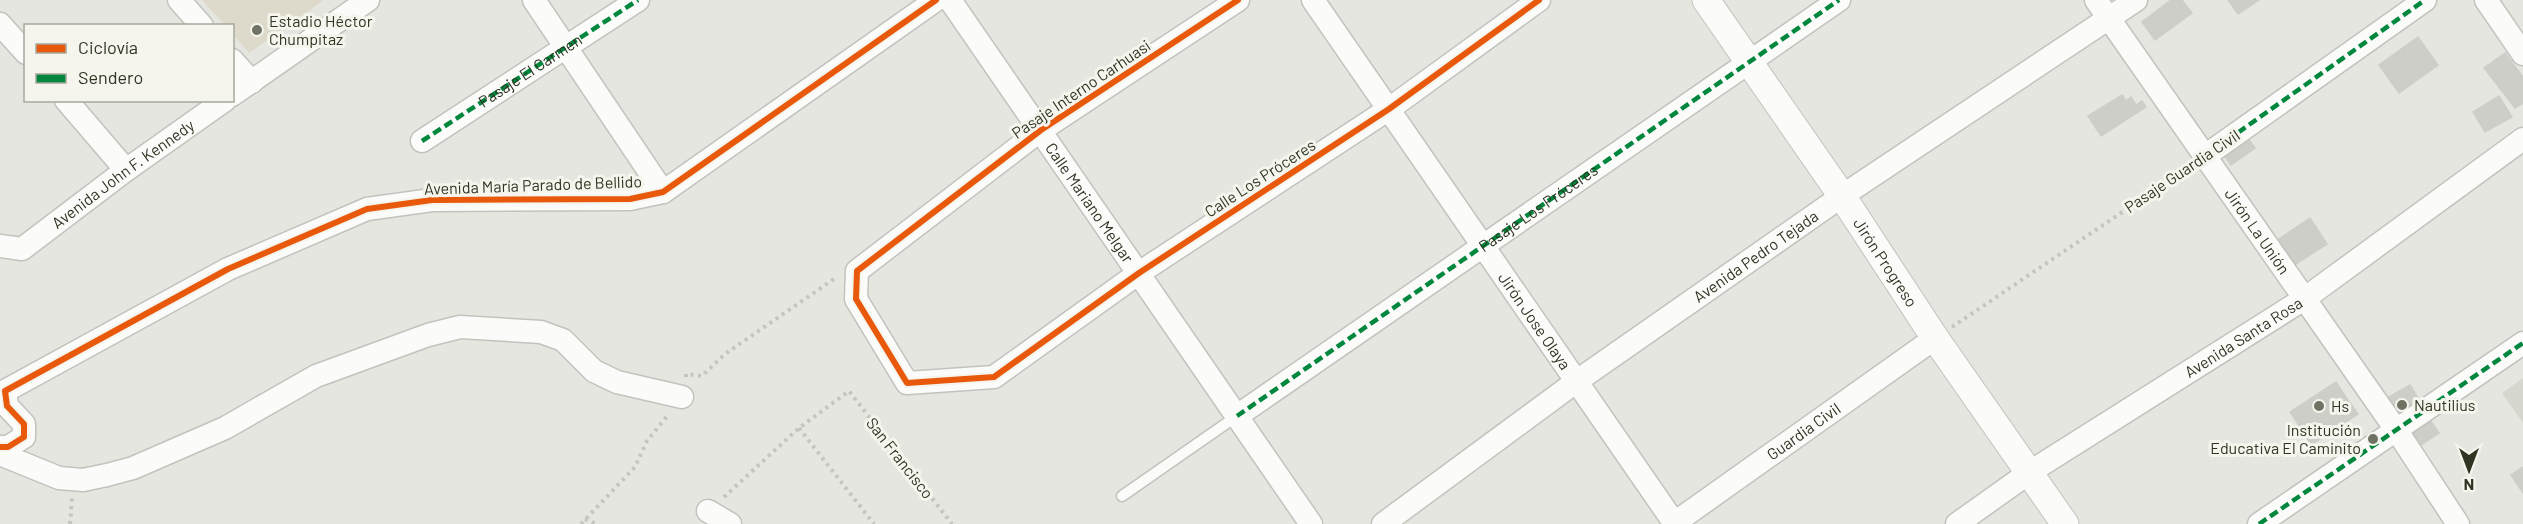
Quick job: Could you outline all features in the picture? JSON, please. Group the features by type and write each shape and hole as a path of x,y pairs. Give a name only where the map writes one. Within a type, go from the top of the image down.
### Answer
{"street":[{"path":"179,0 200,24"},
{"path":"234,94 368,0"},
{"path":"534,0 663,192"},
{"name":"Pasaje El Carmen","path":"422,141 638,0"},
{"name":"Avenida María Parado de Bellido","path":"24,437 24,424 7,406 5,391 228,269 367,209 432,200 630,199 663,192 936,0"},
{"name":"Calle Mariano Melgar","path":"950,0 1311,524"},
{"name":"Pasaje Interno Carhuasi","path":"857,271 1041,130 1238,0"},
{"name":"Jirón Jose Olaya","path":"1313,0 1674,524"},
{"name":"Calle Los Próceres","path":"857,271 856,299 907,383 994,377 1139,273 1389,109 1539,0"},
{"name":"Jirón Progreso","path":"1706,0 1842,196 1935,338 2065,524"},
{"name":"Pasaje Los Próceres","path":"1238,416 1839,0"},
{"name":"Jirón La Unión","path":"2096,0 2397,431 2458,524"},
{"name":"Avenida Pedro Tejada","path":"1383,524 1577,381 1842,196 2136,0"},
{"name":"Pasaje Guardia Civil","path":"2205,156 2425,0"},
{"path":"2486,0 2523,54"},
{"path":"0,24 24,51"},
{"path":"234,62 252,82"},
{"path":"68,102 126,170"},
{"name":"Avenida John F. Kennedy","path":"11,248 222,102"},
{"name":"Avenida Santa Rosa","path":"1957,524 2030,472 2304,299 2523,139"},
{"path":"0,454 58,478 83,480 133,468 225,428 316,376 428,335 460,327 541,332 563,340 594,371 617,382 682,397"},
{"name":"Guardia Civil","path":"1674,524 1935,338"},
{"path":"2259,524 2523,343"},
{"path":"0,447 8,447 24,437 58,478"},
{"path":"708,511 730,524"}],"lane":[{"path":"1122,496 1238,416"}],"path":[{"path":"581,524 612,494 635,467 647,441 682,397 686,387 686,374 702,376 725,354 836,277 844,277 857,271"},
{"path":"708,511 799,428 874,524"},
{"path":"585,519 596,524"}],"shaded area":[{"name":"Estadio Héctor Chumpitaz","path":"202,0 324,0 249,53 234,35 234,24 224,24"},
{"path":"2523,378 2523,423 2502,393"}],"building":[{"path":"2171,0 2182,0 2192,13 2155,40 2142,22"},
{"path":"2228,0 2259,0 2238,14"},
{"path":"2418,37 2438,65 2399,93 2379,65"},
{"path":"2505,53 2523,77 2523,103 2515,108 2484,68"},
{"path":"2122,95 2126,101 2131,97 2136,105 2142,101 2146,107 2101,136 2088,116"},
{"path":"2499,96 2512,117 2485,132 2473,112"},
{"path":"2245,134 2255,148 2231,165 2221,151"},
{"path":"2310,218 2327,244 2293,266 2276,241"},
{"name":"Hs","path":"2336,382 2348,400 2302,430 2290,412"},
{"path":"2410,385 2424,408 2401,422 2387,398"},
{"path":"2348,400 2358,414 2311,445 2302,430"},
{"path":"2428,417 2439,433 2418,447 2407,431"},
{"path":"2523,467 2523,493 2511,475"}],"marked path":[{"path":"422,141 638,0"},
{"path":"1237,416 1839,0"},
{"path":"2205,156 2425,0"},
{"path":"2259,524 2523,343"}],"cycle path":[{"path":"0,447 8,447 24,437 24,424 7,406 5,391 228,269 367,209 432,200 630,199 663,192 936,0"},
{"path":"1238,0 1041,130 857,271 856,299 907,383 994,377 1139,273 1389,109 1539,0"}],"place":[{"name":"Estadio Héctor Chumpitaz","path":"257,30"},
{"name":"Nautilius","path":"2402,405"},
{"name":"Hs","path":"2319,406"},
{"name":"Institución Educativa El Caminito","path":"2373,439"}]}
